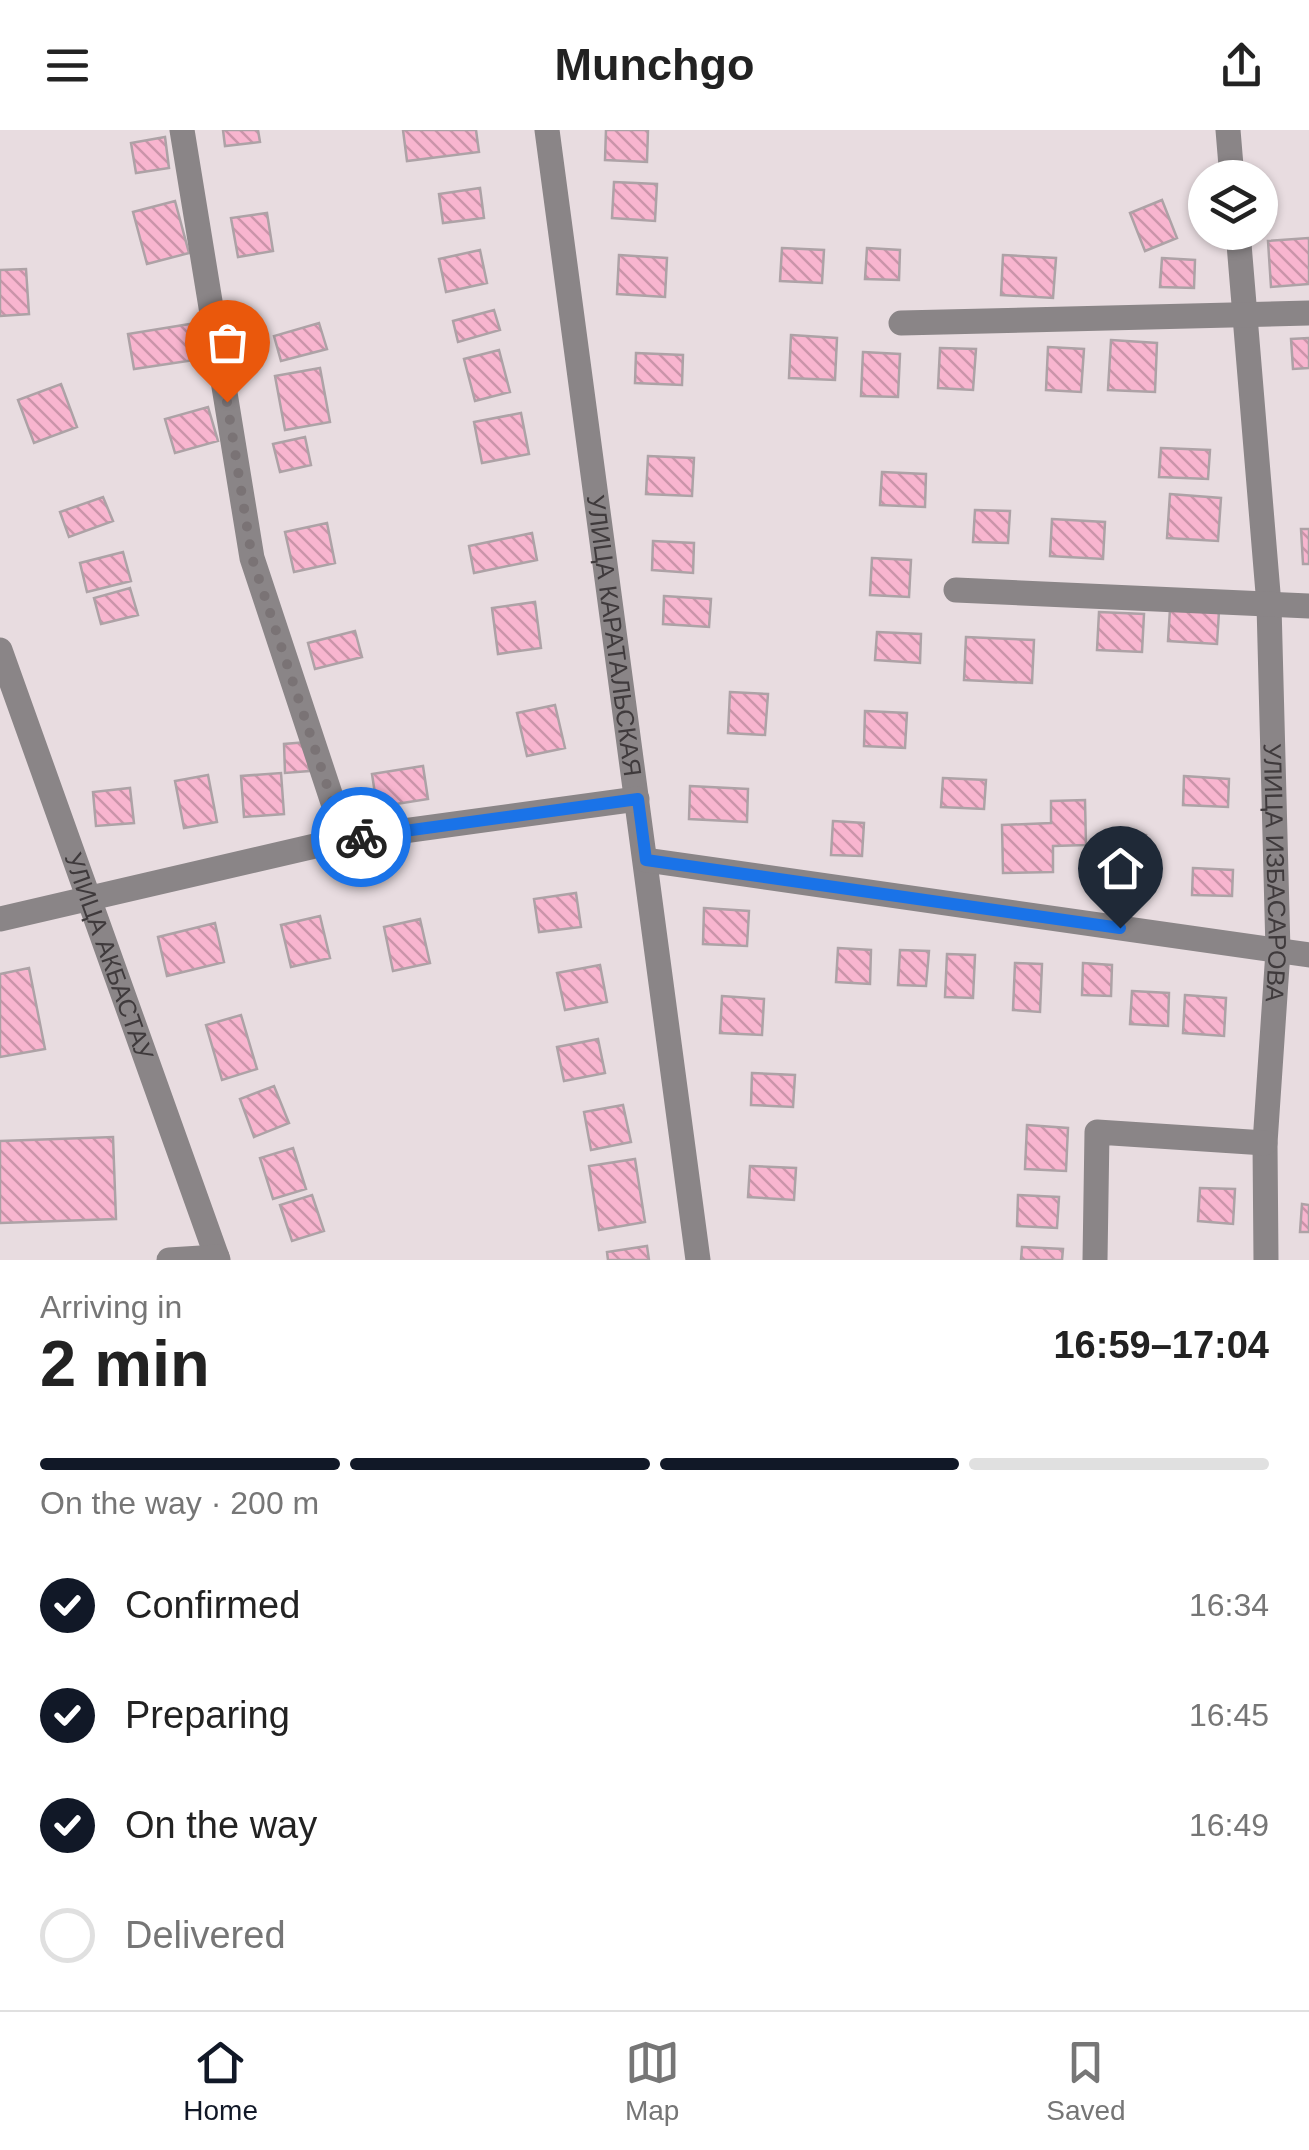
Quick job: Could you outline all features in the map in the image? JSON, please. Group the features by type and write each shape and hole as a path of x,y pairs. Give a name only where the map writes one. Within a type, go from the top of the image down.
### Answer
{"street":[{"path":"182,130 252,558 345,840"},
{"name":"УЛИЦА КАРАТАЛЬСКАЯ","path":"547,130 698,1260"},
{"path":"1228,130 1230,160"},
{"name":"УЛИЦА ИЗБАСАРОВА","path":"1240,250 1269,604 1278,950 1265,1143 1266,1260"},
{"path":"901,322 1309,313"},
{"path":"956,590 1309,606"},
{"name":"УЛИЦА АКБАСТАУ","path":"0,650 218,1258"},
{"path":"0,919 345,840 638,799"},
{"path":"646,860 1309,954"},
{"path":"1096,1260 1098,1132 1265,1143"},
{"path":"169,1260 218,1258"}],"building":[{"path":"223,130 258,130 260,142 225,146"},
{"path":"403,130 476,130 479,152 407,161"},
{"path":"606,130 648,130 647,162 605,160"},
{"path":"165,137 169,168 136,173 131,143"},
{"path":"614,182 657,184 655,221 612,218"},
{"path":"480,188 484,218 443,223 439,194"},
{"path":"1162,200 1177,238 1145,251 1130,213"},
{"path":"175,201 189,253 147,264 133,212"},
{"path":"267,213 273,251 238,257 231,218"},
{"path":"1309,238 1309,284 1271,287 1269,250 1278,250 1278,240"},
{"path":"782,248 824,250 822,283 780,281"},
{"path":"867,248 900,250 899,280 865,279"},
{"path":"480,250 487,283 446,292 439,259"},
{"path":"619,255 667,258 665,297 617,294"},
{"path":"1003,255 1056,258 1053,298 1001,295"},
{"path":"1162,258 1195,260 1194,288 1160,287"},
{"path":"26,269 29,314 0,316 0,270"},
{"path":"494,310 500,330 458,342 453,321"},
{"path":"196,323 201,359 134,369 128,334"},
{"path":"319,323 327,349 281,361 274,336"},
{"path":"791,335 837,338 835,380 789,378"},
{"path":"1309,338 1309,368 1293,369 1291,339"},
{"path":"1111,340 1157,343 1155,392 1108,390"},
{"path":"1048,347 1084,349 1081,392 1046,390"},
{"path":"940,348 976,349 973,390 938,388"},
{"path":"499,350 510,392 475,401 464,359"},
{"path":"863,352 900,354 898,397 861,396"},
{"path":"636,353 683,355 682,385 635,383"},
{"path":"320,368 330,422 285,430 275,376"},
{"path":"61,384 77,427 34,443 18,400"},
{"path":"208,407 218,441 175,453 165,419"},
{"path":"521,413 529,454 482,463 474,422"},
{"path":"305,437 311,465 280,472 273,444"},
{"path":"1161,448 1210,450 1208,479 1159,477"},
{"path":"648,456 694,458 692,496 646,494"},
{"path":"882,472 926,474 925,507 880,505"},
{"path":"1170,494 1221,498 1218,541 1167,538"},
{"path":"103,497 113,521 69,537 60,512"},
{"path":"975,510 1010,511 1008,543 973,542"},
{"path":"1052,519 1105,522 1103,559 1050,556"},
{"path":"327,523 335,563 294,572 285,532"},
{"path":"1301,529 1309,529 1309,564 1303,564"},
{"path":"532,533 537,560 474,573 469,546"},
{"path":"653,541 694,543 693,573 652,570"},
{"path":"123,552 131,581 87,592 80,563"},
{"path":"872,558 911,560 909,597 870,595"},
{"path":"130,588 138,615 101,624 94,598"},
{"path":"664,596 711,599 709,627 663,624"},
{"path":"535,602 541,648 498,654 492,608"},
{"path":"1170,609 1219,611 1217,644 1168,641"},
{"path":"1099,612 1144,614 1142,652 1097,650"},
{"path":"355,631 362,657 315,669 308,643"},
{"path":"877,632 921,634 920,663 875,660"},
{"path":"966,637 1034,640 1032,683 964,680"},
{"path":"730,692 768,694 765,735 728,733"},
{"path":"555,705 565,748 527,756 517,713"},
{"path":"865,711 907,713 905,748 864,746"},
{"path":"307,742 309,771 285,773 284,744"},
{"path":"423,766 428,799 377,807 372,774"},
{"path":"281,773 284,814 244,817 241,776"},
{"path":"208,775 217,822 184,828 175,781"},
{"path":"1184,776 1229,779 1228,807 1183,805"},
{"path":"943,778 986,780 984,809 941,807"},
{"path":"690,786 748,789 747,822 689,819"},
{"path":"130,788 134,823 96,826 93,792"},
{"path":"1085,800 1086,845 1053,846 1053,872 1003,873 1002,825 1051,823 1051,801"},
{"path":"833,821 864,823 862,856 831,855"},
{"path":"1106,830 1146,835 1142,870 1101,865"},
{"path":"1193,868 1233,870 1232,896 1192,895"},
{"path":"576,893 581,927 539,932 534,899"},
{"path":"704,908 749,911 747,946 703,944"},
{"path":"320,916 330,958 291,967 281,925"},
{"path":"420,919 430,963 393,971 384,927"},
{"path":"215,923 224,962 167,976 158,937"},
{"path":"838,948 871,950 870,984 836,982"},
{"path":"900,950 929,951 926,986 898,985"},
{"path":"947,954 975,955 973,998 945,997"},
{"path":"1015,963 1042,964 1040,1012 1013,1010"},
{"path":"1083,963 1112,965 1111,996 1082,995"},
{"path":"600,965 607,1002 565,1010 557,973"},
{"path":"29,968 45,1049 0,1057 0,974"},
{"path":"1132,991 1169,993 1168,1026 1130,1024"},
{"path":"1185,995 1226,998 1224,1036 1183,1033"},
{"path":"722,996 764,999 762,1035 720,1033"},
{"path":"241,1015 257,1069 222,1080 206,1025"},
{"path":"598,1039 605,1073 564,1081 557,1047"},
{"path":"752,1073 795,1075 793,1107 751,1105"},
{"path":"274,1086 289,1123 254,1137 240,1099"},
{"path":"623,1105 631,1142 591,1150 584,1112"},
{"path":"1027,1125 1068,1128 1066,1171 1025,1169"},
{"path":"113,1137 116,1219 0,1223 0,1141"},
{"path":"293,1148 306,1189 273,1199 260,1158"},
{"path":"635,1159 645,1222 599,1230 589,1166"},
{"path":"750,1166 796,1168 794,1200 748,1197"},
{"path":"1200,1188 1235,1189 1233,1224 1198,1221"},
{"path":"312,1195 324,1231 292,1241 280,1205"},
{"path":"1018,1195 1059,1197 1057,1228 1017,1226"},
{"path":"1302,1204 1309,1205 1309,1232 1300,1232"},
{"path":"647,1246 649,1260 608,1260 607,1252"},
{"path":"1022,1247 1063,1249 1062,1260 1021,1260"}],"way so far":[{"path":"227,402 252,558 345,840 361,837"}],"route":[{"path":"361,837 638,799 646,860 1120,928"}]}
